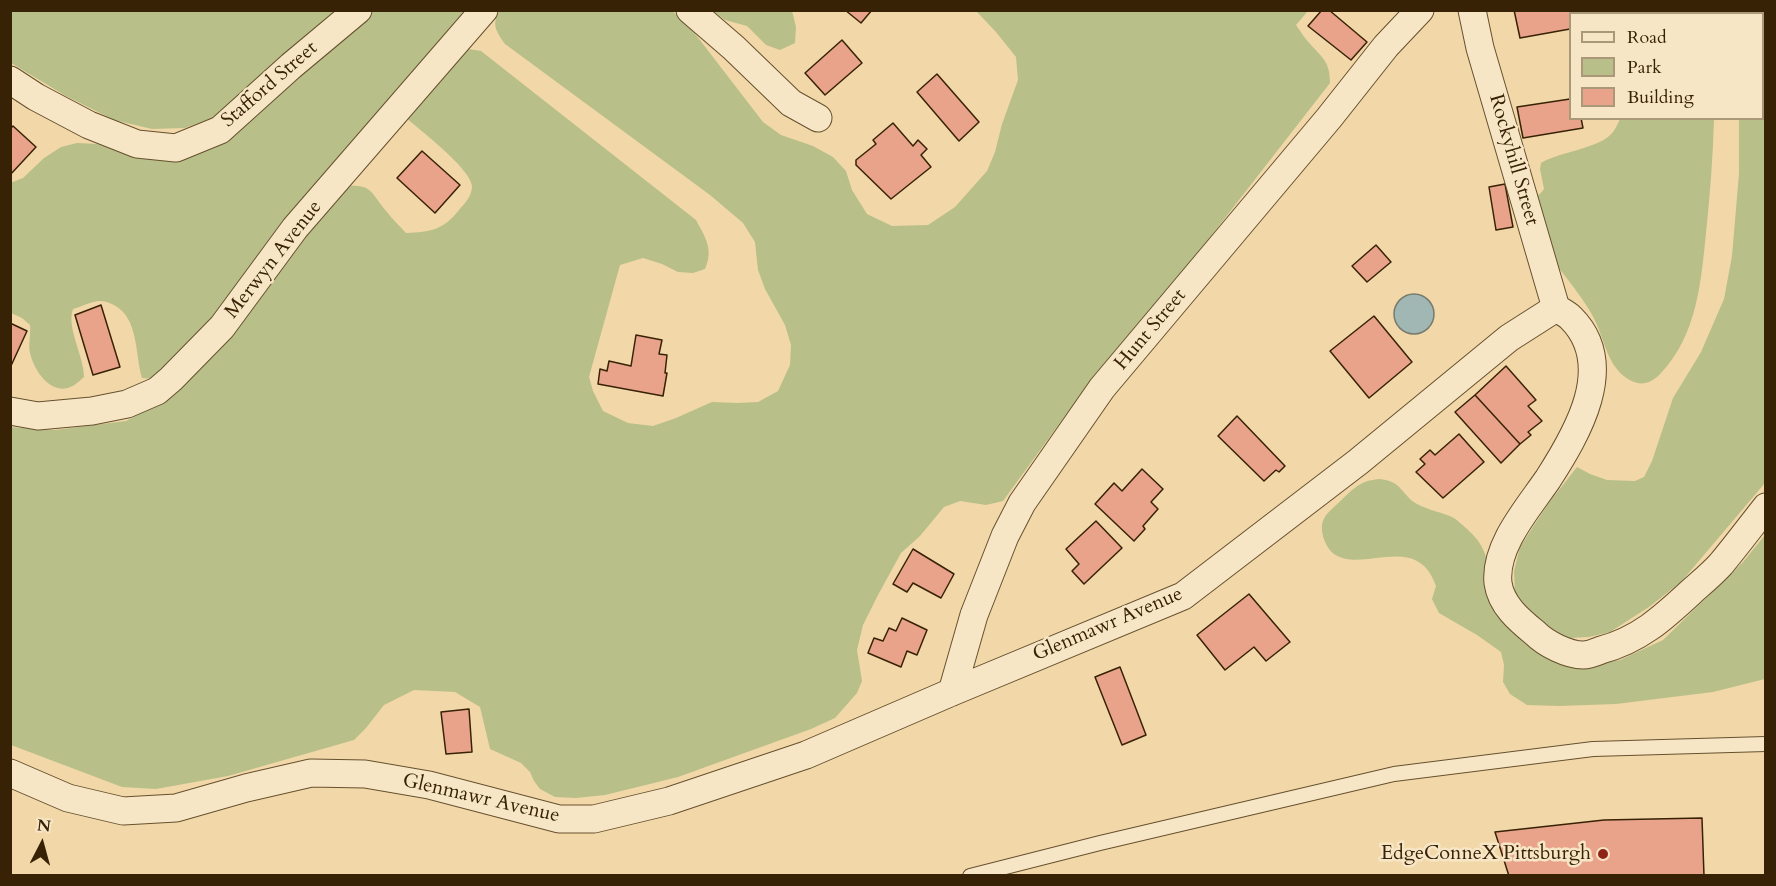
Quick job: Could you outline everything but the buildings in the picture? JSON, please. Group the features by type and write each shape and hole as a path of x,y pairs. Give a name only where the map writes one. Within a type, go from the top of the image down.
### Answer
{"street":[{"name":"Stafford Street","path":"10,80 36,97 127,140 137,144 176,148 220,130 358,10"},
{"path":"690,10 734,48 791,103 818,118"},
{"name":"Hunt Street","path":"952,692 974,615 1005,536 1022,503 1102,388 1329,118 1386,46 1420,10"},
{"name":"Rockyhill Street","path":"1472,10 1480,48 1556,308"},
{"name":"Merwyn Avenue","path":"10,411 38,416 92,411 128,404 157,391 222,327 295,228 479,12"},
{"path":"1556,308 1571,318 1584,337 1592,356 1594,373 1578,429 1549,477 1514,527 1500,559 1498,584 1507,607 1537,635 1556,648 1583,655 1618,645 1659,622 1719,566 1766,507"},
{"name":"Glenmawr Avenue","path":"10,773 68,798 123,811 176,808 312,773 365,774 429,785 559,819 594,819 669,801 806,755 1183,596 1358,462 1509,338 1556,308"}],"lane":[{"path":"970,876 1394,774 1593,749 1766,744"}],"green space":[{"path":"1708,10 1709,12 1579,12"},
{"path":"11,11 343,11 213,118 185,128 152,129 114,120 66,96 11,63"},
{"path":"371,11 461,11 468,17 216,323 156,379 142,378 135,338 128,319 114,305 100,301 73,309 71,316 84,377 75,385 61,389 43,379 29,350 30,325 11,313 10,183 23,178 44,158 61,147 77,143 98,144 144,155 175,158"},
{"path":"500,11 672,11 686,22 763,122 781,135 813,146 833,157 846,171 852,190 867,214 892,226 928,225 955,207 987,171 995,152 1002,124 1018,80 1016,57 976,11 1308,11 1296,25 1325,62 1329,71 1330,83 1197,254 1097,372 1003,501 986,505 960,501 944,507 920,536 901,553 863,625 857,650 862,681 857,693 835,718 811,729 678,777 605,795 576,798 555,797 540,789 530,772 521,763 490,749 480,707 455,692 414,690 384,705 354,740 228,776 156,789 122,787 11,745 10,427 55,430 126,421 165,400 342,186 360,186 370,190 406,233 436,229 453,217 464,205 472,190 469,179 444,150 405,117 462,48 481,51 696,220 705,238 709,255 708,262 705,269 693,273 678,272 643,258 620,265 589,377 603,411 628,423 653,426 712,402 758,402 778,391 790,365 791,345 785,325 765,289 758,270 755,242 743,223 710,195 505,44 495,24"},
{"path":"713,11 792,11 796,27 795,43 780,50 766,45 747,26 725,20"},
{"path":"1765,11 1765,483 1681,582 1649,607 1610,632 1589,637 1569,638 1551,633 1529,615 1515,593 1514,571 1520,547 1548,504 1577,467 1607,480 1635,481 1644,477 1652,461 1673,398 1701,352 1724,299 1732,256 1739,173 1739,120 1764,120 1764,12 1732,12"},
{"path":"1619,120 1714,120 1706,233 1695,307 1683,342 1673,358 1657,377 1644,383 1625,377 1613,364 1591,313 1551,258 1532,197 1540,194 1544,189 1541,163 1558,155 1590,146 1607,138"},
{"path":"1379,479 1393,482 1417,504 1452,517 1460,523 1478,541 1485,553 1489,583 1591,665 1620,660 1663,640 1743,562 1765,535 1765,679 1713,692 1616,704 1527,705 1510,694 1503,682 1504,665 1501,652 1439,613 1432,599 1436,586 1421,563 1405,557 1350,559 1339,557 1329,549 1322,531 1323,520 1327,514 1357,486"}],"water":[{"path":"1414,294 1422,295 1428,300 1433,306 1433,322 1428,328 1422,333 1414,334 1406,333 1400,328 1395,322 1394,314 1395,306 1400,300 1406,295"}],"place":[{"name":"EdgeConneX Pittsburgh","path":"1603,854"}]}
